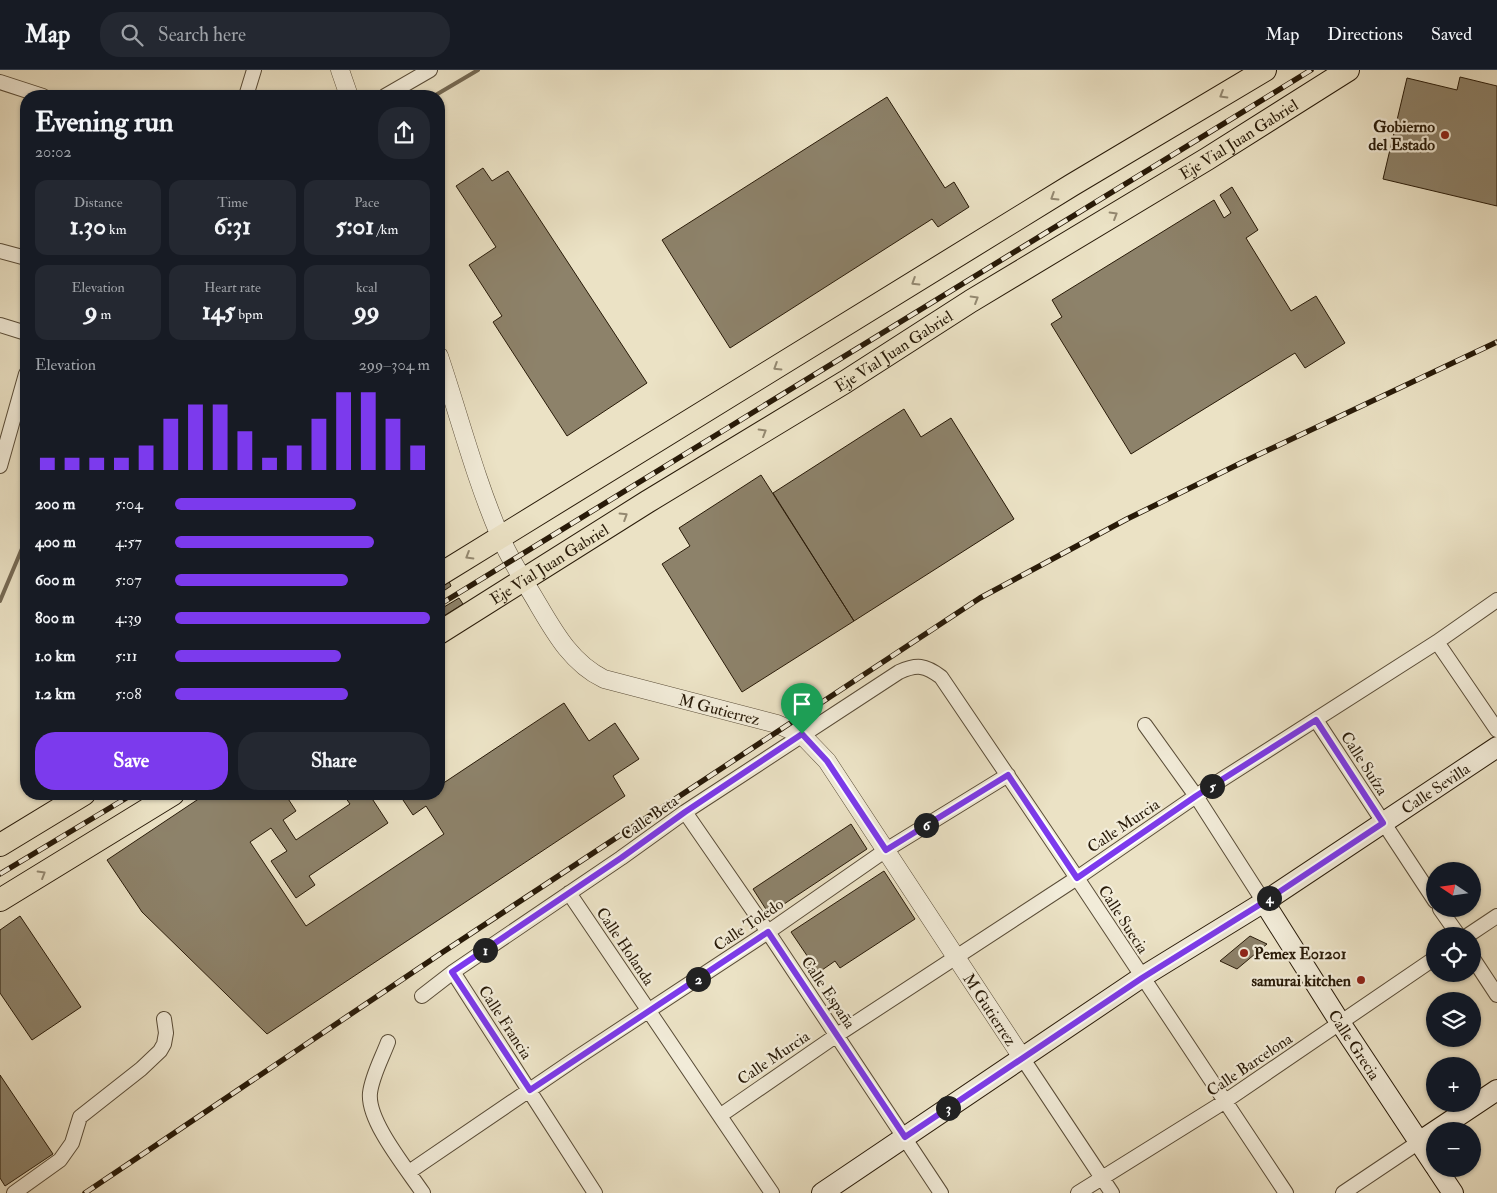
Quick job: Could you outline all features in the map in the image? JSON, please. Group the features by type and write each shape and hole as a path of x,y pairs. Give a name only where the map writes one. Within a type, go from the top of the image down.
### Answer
{"main road":[{"path":"445,571 1072,185 1265,70"},
{"name":"Eje Vial Juan Gabriel","path":"445,629 647,502 845,382 971,301 1207,159 1348,70"},
{"name":"Calle Sevilla","path":"822,1193 1142,978 1264,902 1497,747"},
{"path":"0,845 74,800"},
{"path":"0,900 163,800"},
{"name":"Calle Grecia","path":"1264,902 1340,1024 1426,1152"},
{"path":"1419,1142 1497,1090"},
{"name":"Calle Grecia","path":"1443,1177 1453,1193"}],"street":[{"path":"248,90 254,70"},
{"path":"340,70 347,90"},
{"path":"395,90 430,70"},
{"path":"0,82 25,90"},
{"path":"0,251 20,256"},
{"path":"0,325 20,331"},
{"name":"M Gutierrez","path":"445,375 500,538 568,651 591,673 612,681 777,724 802,734 827,761 1112,1193"},
{"path":"0,466 5,423 20,388"},
{"name":"Calle Murcia","path":"721,1115 837,1035 955,956 1077,878 1196,796 1437,642 1497,600"},
{"path":"1437,642 1497,730"},
{"name":"Calle Suecia","path":"899,672 911,666 919,666 941,677 1286,1193"},
{"name":"Calle Beta","path":"422,996 452,972 685,812 899,672"},
{"name":"Calle Suíza","path":"1316,720 1426,888"},
{"name":"Calle Grecia","path":"1145,725 1196,796 1264,902"},
{"name":"Calle Toledo","path":"409,1172 768,932 886,850 1008,775"},
{"name":"Calle España","path":"685,812 768,932 941,1193"},
{"name":"Calle Holanda","path":"569,893 772,1193"},
{"path":"1480,927 1497,916"},
{"name":"Calle Barcelona","path":"1078,1193 1224,1102 1426,964"},
{"path":"1481,971 1497,995"},
{"name":"Calle Francia","path":"452,972 595,1193"},
{"path":"14,1193 60,1160 72,1143 80,1117 141,1069 160,1051 164,1044 166,1033 164,1019"},
{"path":"388,1042 372,1082 370,1104 377,1125 423,1193"},
{"path":"1342,1193 1419,1142"}],"building":[{"name":"Gobierno del Estado","path":"1460,77 1497,86 1497,206 1383,179 1407,78 1457,90"},
{"path":"887,97 945,188 954,182 969,207 938,227 932,219 730,348 662,240"},
{"path":"483,168 492,181 508,171 647,383 567,436 493,322 502,316 469,265 496,247 456,186"},
{"path":"1232,187 1258,230 1246,238 1291,311 1316,296 1345,343 1305,368 1295,353 1131,454 1051,324 1062,317 1052,300 1214,200 1224,218 1231,213 1220,195"},
{"path":"904,409 921,437 951,418 1014,519 854,621 773,493"},
{"path":"761,475 854,621 742,692 662,564 690,546 679,528"},
{"path":"448,579 451,586 445,590 445,581"},
{"path":"459,598 463,604 445,615 445,606"},
{"path":"564,703 589,741 615,723 639,759 613,776 625,796 267,1034 142,912 107,860 197,800 289,800 296,811 283,820 296,840 350,804 347,800 373,800 388,823 309,876 315,885 296,898 271,861 287,851 271,828 250,842 306,926 444,834 426,806 413,815 403,800 445,800 445,782"},
{"path":"851,824 867,849 769,914 753,889"},
{"path":"884,871 915,919 840,968 835,961 812,977 805,967 812,963 791,932"},
{"path":"20,916 81,1007 32,1040 0,993 0,930"},
{"name":"Pemex E01201","path":"1250,936 1267,944 1237,969 1220,961"},
{"path":"0,1075 53,1154 5,1186 0,1178"}],"waterway":[{"path":"444,90 478,70"},
{"path":"0,601 20,553"}],"railway":[{"path":"445,601 1311,70"},
{"path":"85,1193 443,952 980,598 1127,519 1497,342"},
{"path":"0,874 123,800"}],"place":[{"name":"Gobierno del Estado","path":"1445,135"},
{"name":"Pemex E01201","path":"1244,953"},
{"name":"samurai kitchen","path":"1361,980"}],"route":[{"path":"1316,720 1383,823 1264,902 1142,978 905,1137 768,932 530,1090 452,972 802,734 827,761 886,850 1008,775 1077,878 1196,796 1316,720"}]}
